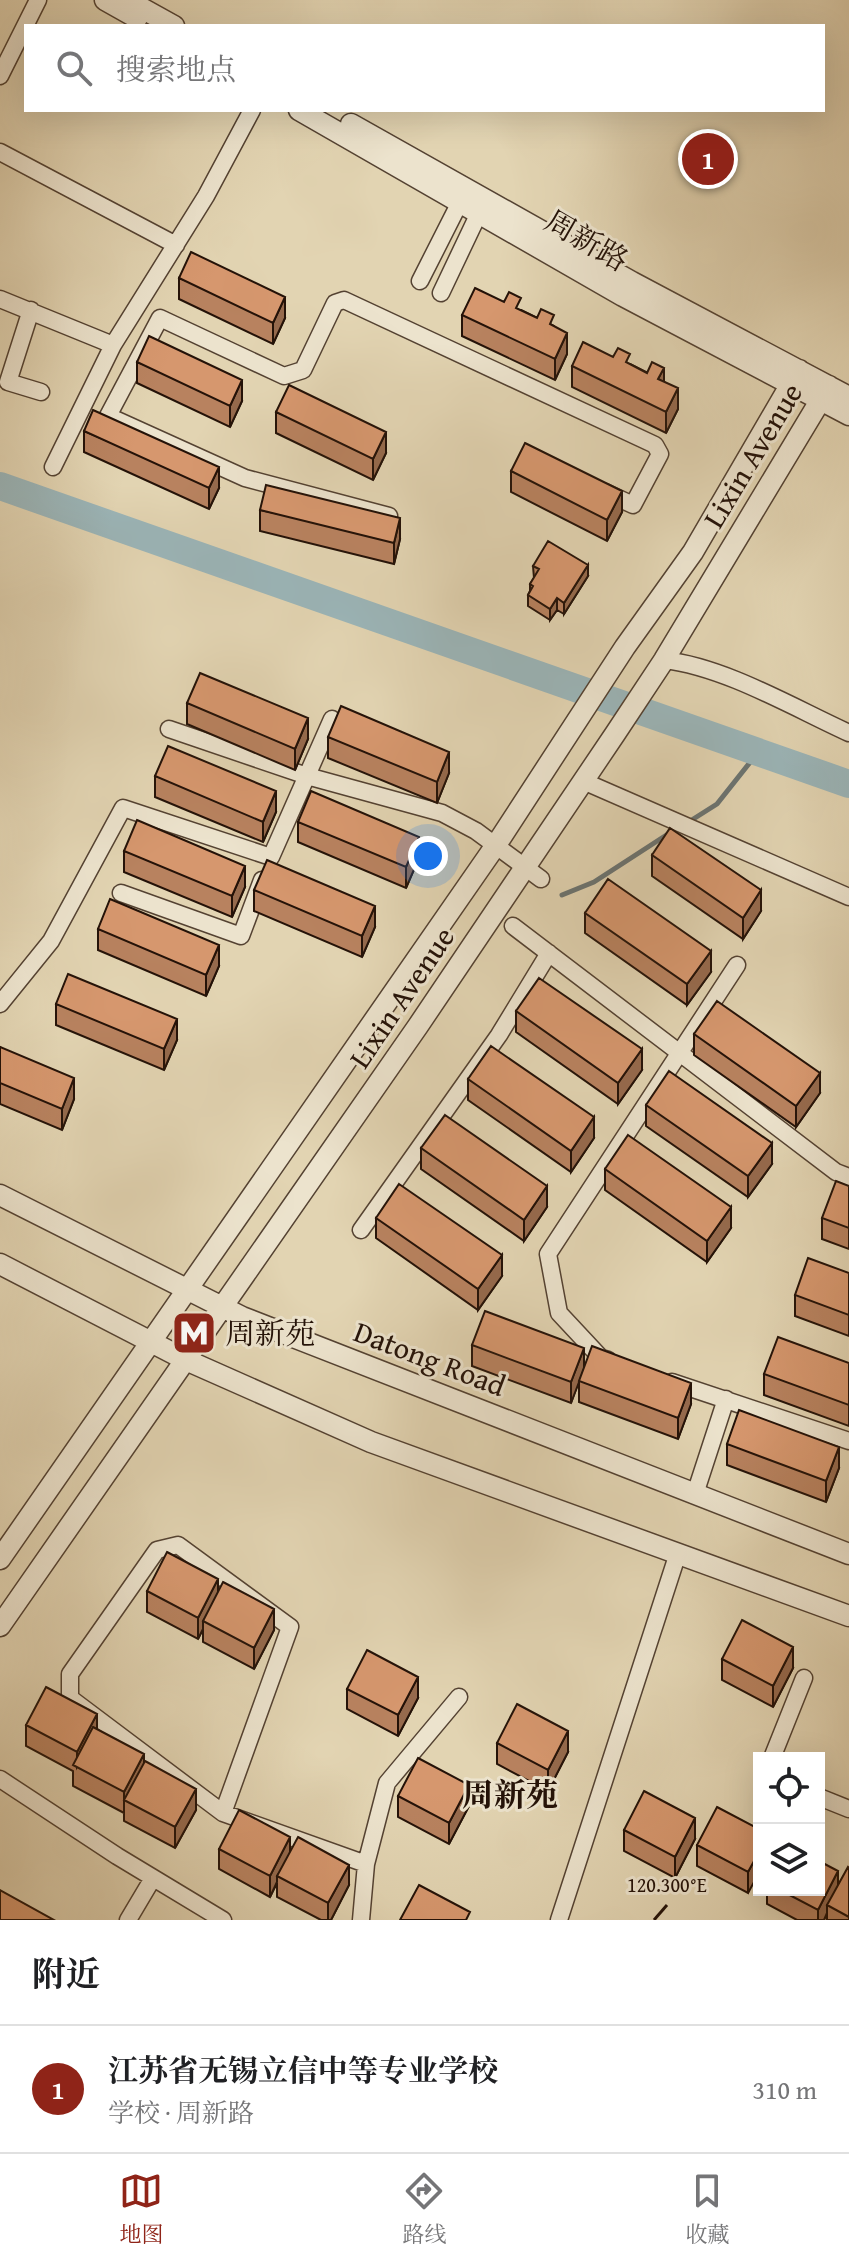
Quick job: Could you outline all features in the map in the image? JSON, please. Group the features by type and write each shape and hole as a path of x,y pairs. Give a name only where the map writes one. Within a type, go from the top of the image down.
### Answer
{"street":[{"path":"26,24 38,0"},
{"path":"105,0 147,24"},
{"path":"127,0 170,24"},
{"path":"0,76 24,28"},
{"path":"53,467 113,345 176,245 251,112"},
{"name":"周新路","path":"302,112 623,296 795,377"},
{"name":"周新路","path":"331,112 824,393 849,415"},
{"path":"0,152 176,245"},
{"path":"420,281 460,202"},
{"path":"441,293 479,213"},
{"path":"0,299 113,345"},
{"path":"389,516 245,478 108,416 160,318 284,376 303,370 335,303 344,300 655,445 660,454 633,505 594,486"},
{"path":"31,310 8,382 41,392"},
{"name":"Lixin Avenue","path":"0,1559 496,845 625,647 693,552 795,377"},
{"name":"周新路","path":"824,393 849,397"},
{"name":"Lixin Avenue","path":"0,1626 418,1026 533,872 583,781 664,660 824,393"},
{"path":"664,660 685,663 736,681 849,733"},
{"path":"121,893 241,936 271,857 332,719"},
{"path":"169,729 307,776 442,813 496,845 533,872"},
{"path":"583,781 849,897"},
{"path":"0,1004 51,941 123,808 271,857"},
{"path":"513,926 836,1172 849,1177"},
{"path":"361,1230 499,1035 549,953"},
{"path":"629,1367 601,1358 559,1313 548,1254 737,965"},
{"name":"Datong Road","path":"0,1195 222,1308 849,1554"},
{"path":"0,1264 186,1360 371,1442 849,1616"},
{"path":"656,1376 849,1441"},
{"path":"695,1494 726,1399"},
{"path":"223,1813 290,1627 178,1545 157,1550 70,1674 70,1698 223,1813 366,1864"},
{"path":"559,1920 678,1553"},
{"path":"774,1752 804,1678"},
{"path":"361,1920 366,1864 387,1783 459,1697"},
{"path":"0,1779 223,1920"},
{"path":"825,1799 849,1809"},
{"path":"128,1920 153,1878"}],"building":[{"path":"191,252 285,297 273,323 179,278"},
{"path":"475,288 504,302 509,292 521,298 516,308 537,318 541,309 554,315 550,324 567,333 555,359 462,315"},
{"path":"149,336 242,380 230,406 137,362"},
{"path":"583,342 613,357 618,348 630,354 626,362 647,373 652,362 664,368 658,379 678,388 666,412 572,366"},
{"path":"289,385 386,432 373,459 276,412"},
{"path":"93,410 219,467 209,488 84,431"},
{"path":"525,443 622,491 607,520 511,471"},
{"path":"266,485 400,518 394,543 260,510"},
{"path":"548,541 588,565 564,603 557,598 550,609 528,595 533,586 530,584 539,569 533,566"},
{"path":"200,673 308,718 295,749 187,703"},
{"path":"341,706 449,752 437,782 328,737"},
{"path":"168,746 276,791 263,822 155,776"},
{"path":"311,791 419,837 406,867 298,822"},
{"path":"137,820 245,866 232,896 124,851"},
{"path":"670,828 761,890 743,918 652,855"},
{"path":"267,860 375,906 362,936 254,890"},
{"path":"608,879 711,951 687,984 585,913"},
{"path":"110,899 219,945 206,975 98,929"},
{"path":"68,974 177,1019 164,1049 56,1004"},
{"path":"539,978 642,1049 618,1083 516,1011"},
{"path":"717,1001 820,1073 796,1106 694,1034"},
{"path":"491,1046 594,1117 571,1151 468,1079"},
{"path":"0,1047 74,1078 62,1109 0,1083"},
{"path":"669,1071 772,1143 748,1176 646,1105"},
{"path":"445,1115 547,1186 524,1220 421,1148"},
{"path":"628,1135 731,1207 707,1241 605,1169"},
{"path":"836,1181 849,1186 849,1228 822,1218"},
{"path":"399,1184 502,1255 478,1289 376,1218"},
{"path":"808,1258 849,1273 849,1315 795,1295"},
{"path":"485,1311 584,1348 571,1382 472,1345"},
{"path":"778,1337 849,1363 849,1405 764,1374"},
{"path":"592,1346 691,1383 678,1418 579,1381"},
{"path":"739,1410 839,1447 826,1481 727,1444"},
{"path":"167,1552 218,1579 198,1618 147,1591"},
{"path":"223,1582 274,1609 254,1648 203,1621"},
{"path":"742,1620 793,1647 773,1686 722,1659"},
{"path":"367,1650 418,1677 398,1715 347,1689"},
{"path":"46,1687 97,1714 77,1752 26,1725"},
{"path":"517,1704 568,1731 548,1770 497,1743"},
{"path":"93,1727 144,1754 124,1792 73,1765"},
{"path":"418,1758 469,1785 449,1823 398,1796"},
{"path":"145,1761 196,1789 175,1827 124,1800"},
{"path":"644,1791 695,1818 675,1857 624,1830"},
{"path":"717,1807 753,1826 753,1863 748,1872 697,1845"},
{"path":"239,1810 290,1837 270,1876 219,1849"},
{"path":"298,1837 349,1865 328,1903 277,1876"},
{"path":"825,1864 838,1871 818,1910 791,1896 825,1896"},
{"path":"849,1868 849,1917 827,1905"},
{"path":"419,1885 470,1912 466,1920 400,1920"},
{"path":"0,1890 54,1920 0,1920"}],"waterway":[{"path":"0,486 849,784"},
{"path":"687,823 717,804 759,751"},
{"path":"562,895 594,882 668,834"}],"place":[{"name":"江苏省无锡立信中等专业学校","path":"708,159"},
{"name":"周新苑","path":"194,1333"}],"district":[{"name":"周新苑","path":"510,1794"}]}
